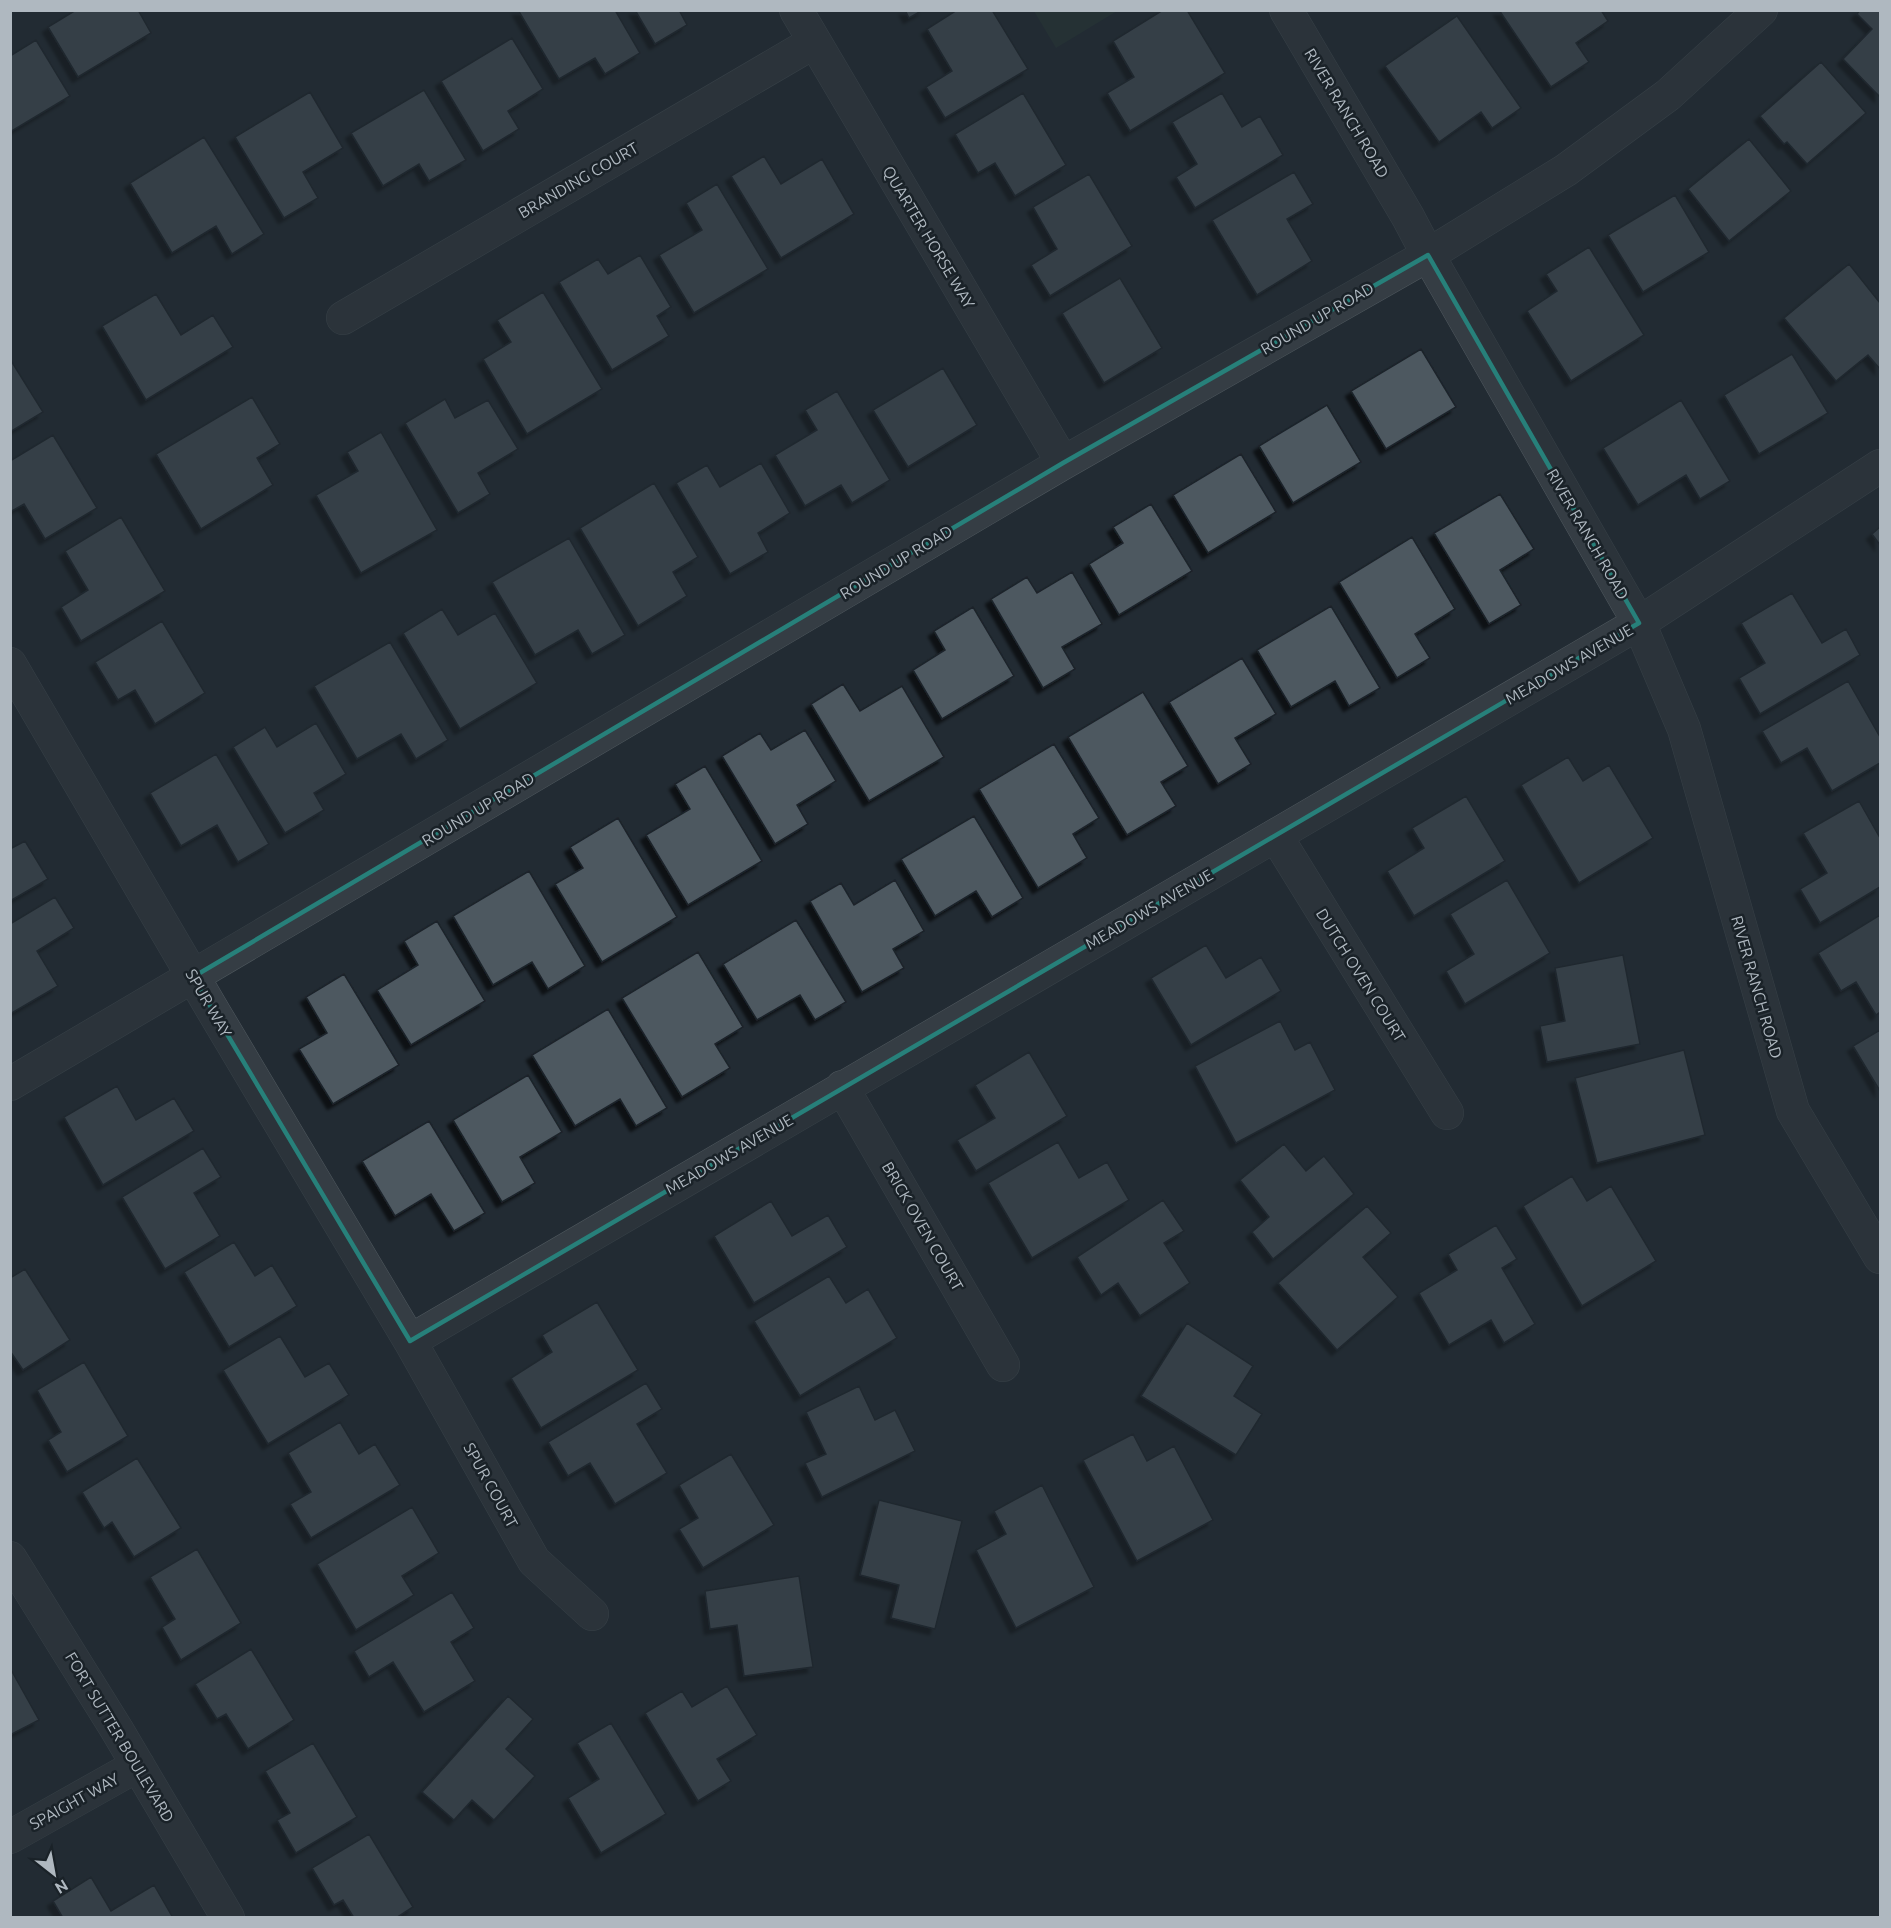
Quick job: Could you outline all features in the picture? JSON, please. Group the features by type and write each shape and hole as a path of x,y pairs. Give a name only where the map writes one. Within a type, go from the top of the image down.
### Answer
{"street":[{"name":"QUARTER HORSE WAY","path":"796,10 1064,463"},
{"name":"RIVER RANCH ROAD","path":"1286,10 1408,217 1639,623 1684,729 1793,1111 1881,1257"},
{"name":"ROUND UP ROAD","path":"10,1084 1064,463 1428,255 1566,170 1668,95 1761,10"},
{"name":"BRANDING COURT","path":"343,318 814,42"},
{"name":"MEADOWS AVENUE","path":"410,1341 1639,623 1881,466"},
{"name":"SPUR WAY","path":"10,664 410,1341"},
{"name":"DUTCH OVEN COURT","path":"1276,836 1447,1113"},
{"name":"BRICK OVEN COURT","path":"842,1087 1003,1365"},
{"name":"SPUR COURT","path":"410,1341 534,1561 592,1614"},
{"name":"FORT SUTTER BOULEVARD","path":"10,1558 138,1765 228,1917"},
{"name":"SPAIGHT WAY","path":"10,1837 138,1765"}],"highlighted area":[{"path":"1428,255 1639,623 410,1341 193,977 1063,463"}],"shaded area":[{"path":"1034,11 1117,11 1056,48"}],"building":[{"path":"76,10 138,10 151,33 78,77 48,27"},
{"path":"518,10 615,10 640,53 605,74 595,58 559,79"},
{"path":"635,10 679,10 687,25 655,44"},
{"path":"905,10 923,10 909,18"},
{"path":"957,10 992,10 1028,69 945,118 926,87 952,71 927,29"},
{"path":"1163,10 1187,10 1225,73 1130,131 1107,93 1134,77 1113,41"},
{"path":"1499,10 1601,10 1608,21 1576,43 1589,62 1551,87"},
{"path":"1860,10 1880,10 1880,97 1843,59 1872,29 1857,14"},
{"path":"1457,16 1521,108 1492,128 1481,112 1439,142 1385,66"},
{"path":"512,38 543,89 508,111 519,129 483,151 441,81"},
{"path":"36,40 70,96 10,132 10,56"},
{"path":"1821,62 1866,113 1807,164 1787,142 1784,144 1760,116"},
{"path":"424,90 466,160 429,181 419,164 383,186 351,133"},
{"path":"310,92 343,148 303,172 318,198 284,218 235,137"},
{"path":"1023,93 1066,165 1015,196 995,163 978,173 955,134"},
{"path":"1222,93 1242,127 1260,116 1283,155 1195,208 1176,177 1197,164 1172,122"},
{"path":"204,137 264,234 232,254 216,226 172,253 130,183"},
{"path":"1749,139 1791,191 1729,241 1688,189"},
{"path":"764,156 781,184 822,159 854,214 781,258 731,176"},
{"path":"1294,172 1313,204 1287,219 1312,261 1257,295 1212,220"},
{"path":"1089,174 1132,246 1050,296 1031,265 1057,249 1033,207"},
{"path":"717,184 768,269 694,313 659,255 702,230 686,203"},
{"path":"1675,195 1709,252 1643,292 1608,235"},
{"path":"1589,247 1644,335 1571,381 1527,311 1557,291 1546,274"},
{"path":"640,255 671,307 657,316 669,336 612,370 559,282 598,259 608,274"},
{"path":"1849,264 1880,303 1880,369 1868,355 1836,381 1784,318"},
{"path":"1120,278 1162,348 1104,383 1062,313"},
{"path":"543,292 602,389 527,434 483,359 511,342 497,320"},
{"path":"156,294 181,335 213,315 233,347 146,400 102,326"},
{"path":"1421,349 1456,407 1386,449 1351,391"},
{"path":"1792,354 1828,413 1759,454 1724,395"},
{"path":"10,359 43,412 10,432"},
{"path":"943,368 977,425 908,467 873,410"},
{"path":"837,391 890,480 852,503 841,485 805,506 775,455 817,430 805,410"},
{"path":"252,397 280,444 257,458 273,485 201,529 156,454"},
{"path":"445,399 455,418 488,400 518,449 478,473 490,494 458,513 405,423"},
{"path":"1681,400 1730,481 1700,499 1686,475 1638,505 1603,448"},
{"path":"1327,405 1361,462 1293,503 1259,446"},
{"path":"381,432 437,530 361,573 316,495 358,471 347,452"},
{"path":"53,435 97,508 45,539 24,504 10,512 10,461"},
{"path":"1241,454 1276,512 1208,553 1173,495"},
{"path":"761,463 790,513 758,533 768,552 730,574 676,483 707,465 720,487"},
{"path":"654,483 698,557 673,572 687,596 638,626 580,528"},
{"path":"1500,494 1534,549 1500,570 1521,605 1489,624 1434,533"},
{"path":"1151,504 1192,571 1119,615 1089,564 1123,543 1113,527"},
{"path":"121,517 165,591 81,641 61,607 88,590 65,551"},
{"path":"1880,527 1880,545 1872,534"},
{"path":"1412,537 1455,609 1415,634 1430,658 1397,678 1339,582"},
{"path":"569,538 625,635 592,654 578,630 535,655 492,582"},
{"path":"1072,572 1102,624 1062,647 1075,669 1043,688 991,599 1027,577 1037,593"},
{"path":"1792,593 1822,643 1846,629 1860,655 1760,714 1739,678 1765,663 1741,623"},
{"path":"1331,606 1380,688 1349,706 1335,681 1291,707 1257,650"},
{"path":"973,607 1014,676 942,719 913,670 945,650 934,631"},
{"path":"442,609 458,635 495,613 537,683 460,729 403,633"},
{"path":"162,621 205,693 155,724 135,690 118,700 95,662"},
{"path":"390,642 448,740 416,759 401,734 357,759 314,686"},
{"path":"1242,658 1276,714 1235,738 1251,764 1218,784 1169,702"},
{"path":"1848,681 1880,737 1880,763 1832,791 1807,748 1781,763 1762,731"},
{"path":"843,684 860,711 902,686 944,757 869,801 811,704"},
{"path":"1143,692 1188,766 1161,782 1176,806 1127,835 1068,737"},
{"path":"316,723 346,774 314,793 324,810 285,833 233,747 265,727 277,747"},
{"path":"805,730 836,781 797,805 808,824 775,844 722,756 760,733 771,750"},
{"path":"1054,744 1099,818 1073,834 1087,858 1038,888 979,789"},
{"path":"216,754 269,844 238,862 217,825 181,846 150,793"},
{"path":"1568,757 1583,781 1609,765 1653,838 1579,883 1521,785"},
{"path":"705,766 762,861 688,905 646,835 690,809 675,784"},
{"path":"1466,796 1505,861 1414,916 1387,871 1424,848 1412,828"},
{"path":"1859,801 1880,838 1880,887 1820,923 1800,889 1827,873 1803,833"},
{"path":"974,816 1023,898 992,917 976,891 935,916 901,859"},
{"path":"618,818 677,917 602,962 555,884 583,868 570,847"},
{"path":"25,841 48,879 10,901 10,849"},
{"path":"529,871 585,966 548,989 532,962 493,985 453,916"},
{"path":"895,880 924,931 893,949 904,968 862,992 810,901 841,883 854,905"},
{"path":"1507,880 1550,953 1465,1004 1446,971 1474,954 1450,914"},
{"path":"55,897 74,928 37,951 58,986 10,1014 10,924"},
{"path":"1880,915 1880,1012 1876,1015 1856,982 1841,991 1818,953"},
{"path":"796,920 846,1002 815,1020 800,995 757,1020 723,964"},
{"path":"437,921 485,1001 411,1045 377,990 418,965 404,941"},
{"path":"1206,945 1226,978 1261,957 1281,991 1191,1045 1151,978"},
{"path":"698,952 743,1027 715,1044 730,1068 682,1097 622,998"},
{"path":"1623,955 1640,1044 1547,1062 1540,1026 1565,1021 1555,968"},
{"path":"344,974 399,1065 333,1104 299,1049 327,1033 306,997"},
{"path":"608,1009 667,1108 636,1126 620,1099 575,1126 532,1055"},
{"path":"1280,1021 1295,1050 1310,1042 1335,1090 1236,1143 1195,1066"},
{"path":"1880,1030 1880,1091 1853,1046"},
{"path":"1684,1050 1705,1135 1597,1163 1575,1078"},
{"path":"1029,1052 1067,1116 976,1171 957,1140 995,1118 975,1085"},
{"path":"528,1075 562,1132 520,1157 535,1183 502,1202 453,1120"},
{"path":"117,1086 136,1120 174,1098 194,1131 103,1185 64,1117"},
{"path":"429,1121 485,1213 454,1231 431,1194 395,1216 362,1161"},
{"path":"1058,1142 1079,1178 1107,1162 1129,1200 1032,1258 988,1183"},
{"path":"1284,1144 1306,1171 1324,1156 1354,1194 1273,1259 1252,1232 1269,1217 1240,1180"},
{"path":"203,1148 221,1177 194,1193 220,1236 165,1269 122,1197"},
{"path":"1572,1176 1587,1201 1611,1186 1656,1261 1582,1306 1523,1206"},
{"path":"1163,1200 1184,1231 1164,1243 1190,1283 1140,1316 1118,1283 1101,1295 1077,1257"},
{"path":"771,1201 792,1236 828,1215 847,1247 754,1303 714,1236"},
{"path":"1367,1206 1391,1233 1363,1257 1398,1297 1337,1350 1278,1283"},
{"path":"1496,1225 1517,1259 1502,1268 1535,1324 1504,1343 1491,1320 1449,1345 1419,1293 1457,1270 1448,1254"},
{"path":"234,1242 255,1276 272,1265 297,1306 229,1347 184,1272"},
{"path":"25,1269 70,1340 23,1370 10,1351 10,1278"},
{"path":"829,1276 846,1303 868,1289 897,1338 800,1396 754,1321"},
{"path":"597,1302 638,1370 541,1428 511,1378 552,1352 542,1335"},
{"path":"1187,1323 1253,1366 1234,1396 1262,1414 1236,1455 1141,1396"},
{"path":"280,1336 305,1377 329,1363 349,1395 268,1444 223,1370"},
{"path":"84,1362 128,1436 67,1472 48,1440 61,1432 37,1390"},
{"path":"646,1383 662,1409 637,1424 667,1473 615,1504 590,1463 568,1476 548,1442"},
{"path":"859,1386 875,1420 895,1410 915,1451 822,1497 805,1463 826,1454 806,1412"},
{"path":"340,1422 359,1454 375,1444 400,1485 311,1538 290,1504 311,1492 288,1453"},
{"path":"1133,1434 1147,1461 1174,1446 1213,1520 1137,1561 1083,1460"},
{"path":"731,1454 774,1525 703,1568 679,1529 698,1518 679,1485"},
{"path":"137,1458 181,1528 134,1557 112,1522 104,1528 82,1492"},
{"path":"1042,1485 1094,1587 1016,1628 976,1550 1006,1534 994,1511"},
{"path":"879,1500 962,1521 935,1629 891,1618 899,1585 860,1575"},
{"path":"412,1507 439,1553 402,1576 414,1595 356,1630 317,1564"},
{"path":"197,1549 241,1623 181,1660 162,1627 175,1619 150,1577"},
{"path":"799,1576 813,1667 744,1676 737,1625 710,1629 705,1591"},
{"path":"452,1592 474,1628 451,1642 475,1681 424,1712 393,1662 369,1677 354,1651"},
{"path":"251,1649 294,1720 248,1749 226,1714 217,1719 195,1684"},
{"path":"10,1668 39,1720 10,1735"},
{"path":"727,1686 757,1735 717,1759 731,1781 698,1801 645,1713 682,1691 692,1707"},
{"path":"508,1696 533,1719 506,1749 535,1776 494,1820 472,1800 454,1820 422,1792"},
{"path":"611,1723 666,1814 601,1853 568,1798 599,1779 577,1743"},
{"path":"313,1743 357,1817 296,1853 277,1820 290,1813 265,1771"},
{"path":"369,1834 413,1907 396,1918 354,1918 343,1900 334,1905 312,1868"},
{"path":"91,1877 111,1911 154,1885 173,1918 63,1918 53,1901"}]}
